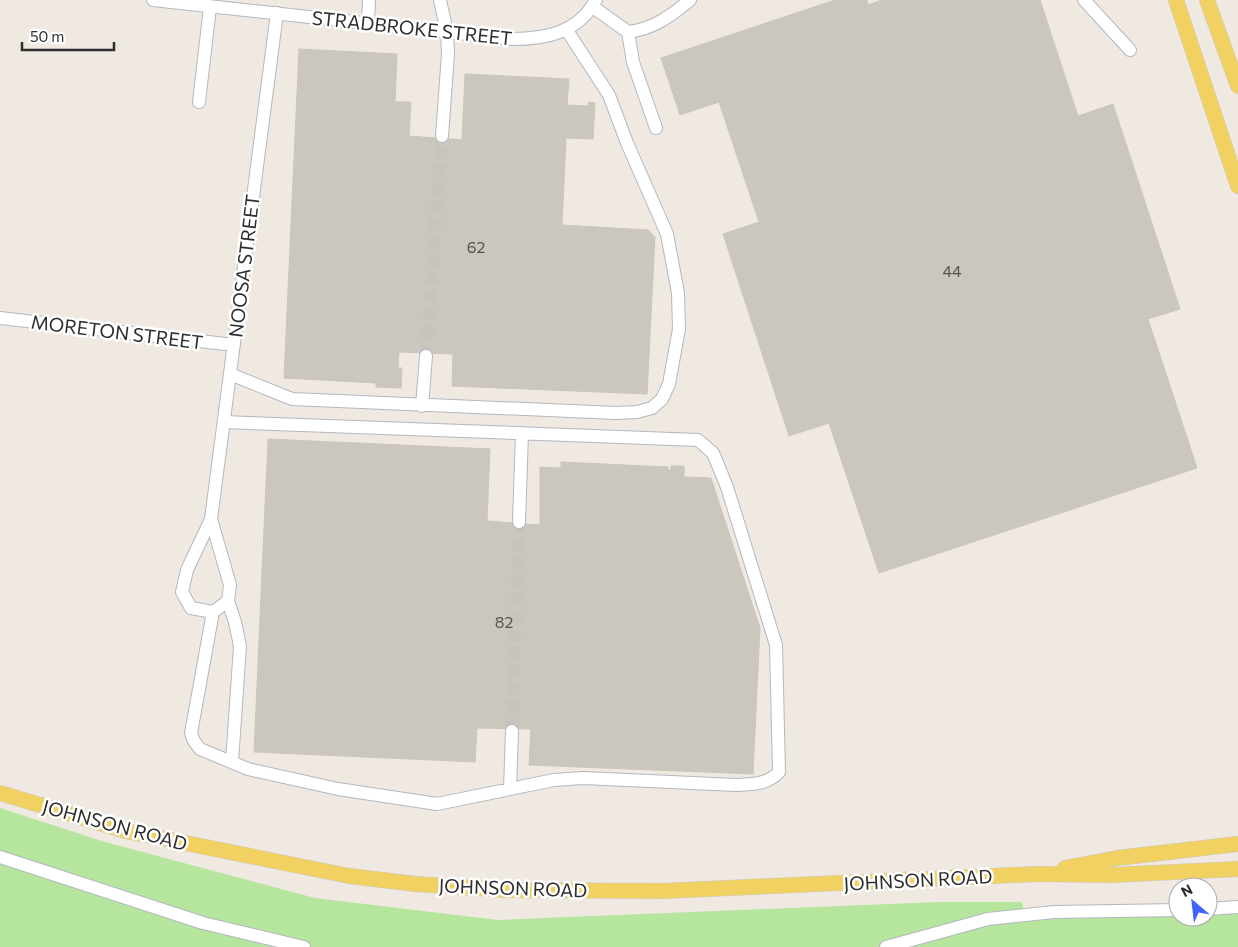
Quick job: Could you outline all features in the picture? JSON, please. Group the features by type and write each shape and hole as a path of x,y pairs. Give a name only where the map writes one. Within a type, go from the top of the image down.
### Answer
{"main road":[{"path":"1176,0 1235,166 1238,186"},
{"path":"1207,0 1238,85"},
{"name":"JOHNSON ROAD","path":"0,793 126,831 187,845 349,876 416,884 506,890 662,891 1037,874 1111,876 1238,869"},
{"name":"JOHNSON ROAD","path":"1206,848 1238,835"},
{"name":"JOHNSON ROAD","path":"1037,874 1117,858 1238,844"}],"street":[{"name":"STRADBROKE STREET","path":"154,0 210,7 232,4 277,13 512,39 539,39 566,29 595,3"},
{"path":"368,23 369,0"},
{"path":"440,0 447,32 448,54 442,136"},
{"path":"628,32 645,30 660,23 687,2 698,0"},
{"path":"1084,0 1130,50"},
{"path":"595,3 628,32 632,62 656,128"},
{"path":"199,102 210,7"},
{"name":"NOOSA STREET","path":"213,612 191,608 182,592 187,570 211,520 277,13"},
{"path":"230,374 292,399 616,413 637,412 652,408 662,399 669,384 679,329 678,293 667,234 626,143 609,95 566,29"},
{"name":"MORETON STREET","path":"0,318 234,345"},
{"path":"422,406 426,356"},
{"path":"224,422 698,440 713,453 727,486 776,646 779,772 772,779 760,784 736,785 584,778 554,780 437,804 338,789 248,769 200,748 194,741 191,733 213,612 228,601"},
{"path":"519,522 522,433"},
{"name":"NOOSA STREET","path":"211,520 230,585 228,601 240,646 232,762"},
{"path":"510,789 512,731"},
{"path":"0,857 203,923 304,947"},
{"path":"1218,908 1238,907"},
{"path":"886,947 988,918 1054,912 1168,910"}],"green space":[{"path":"0,808 105,842 315,898 498,920 938,902 1022,902 1026,920 1100,915 1168,914 1168,927 1218,927 1218,913 1238,912 1238,947 0,947"}],"building":[{"path":"835,0 867,0 868,5 882,0 1040,0 1078,116 1113,104 1180,309 1148,319 1197,468 879,573 829,423 789,436 723,234 759,222 719,102 680,115 661,58"},
{"path":"299,49 397,54 395,102 411,102 409,136 462,140 465,74 569,79 567,105 588,106 589,102 595,103 593,139 566,138 562,225 648,230 655,237 647,394 452,386 453,354 399,352 398,368 402,368 401,388 376,387 376,383 284,378"},
{"path":"268,439 490,449 487,521 540,525 540,467 561,468 561,462 668,467 668,470 671,470 671,466 684,466 684,477 711,478 760,628 753,774 529,765 531,729 477,728 475,762 254,752"}],"tunnel":[{"path":"426,356 442,136"},
{"path":"512,731 519,522"}]}
